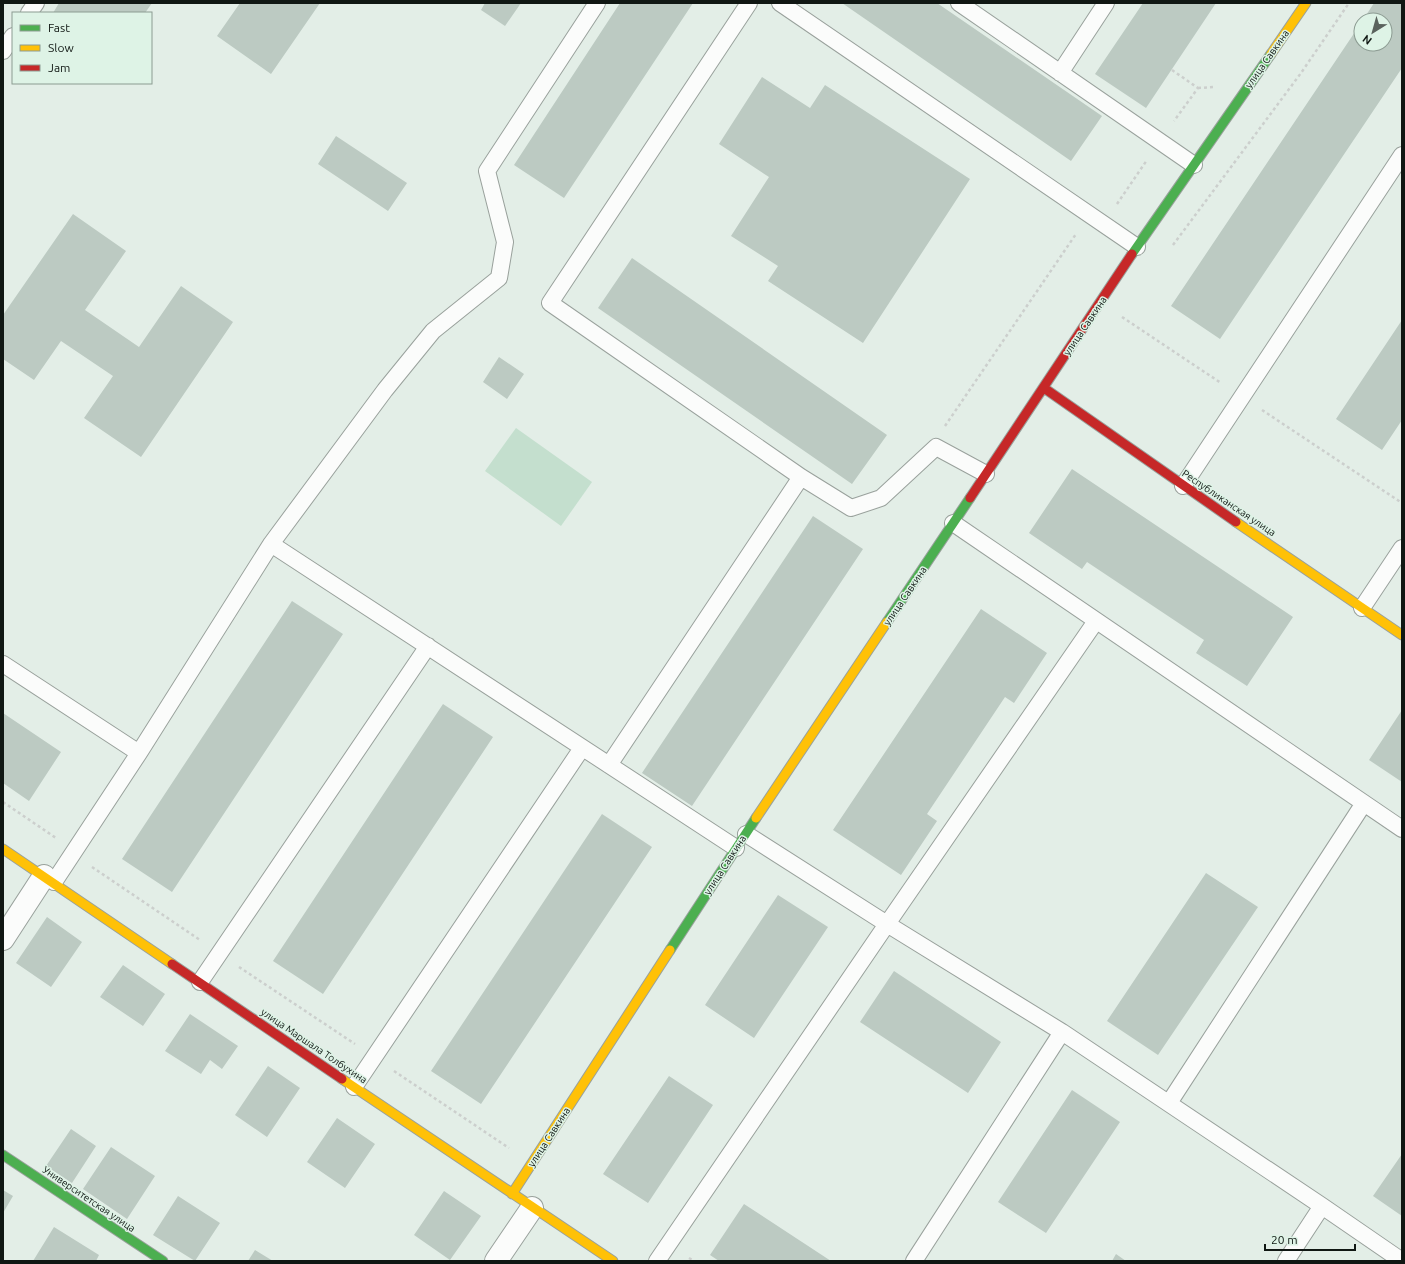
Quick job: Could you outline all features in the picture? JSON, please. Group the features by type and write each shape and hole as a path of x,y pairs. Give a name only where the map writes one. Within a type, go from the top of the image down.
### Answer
{"street":[{"name":"улица Савкина","path":"512,1194 736,848 1137,248 1306,3"},
{"name":"Республиканская улица","path":"1044,388 1183,486 1402,635"},
{"name":"улица Маршала Толбухина","path":"3,849 532,1208 613,1261"},
{"path":"3,938 49,879"},
{"name":"Университетская улица","path":"3,1155 163,1261"},
{"path":"496,1261 532,1208"}],"lane":[{"path":"30,12 36,3"},
{"path":"49,879 75,851 139,753 271,544 386,390 433,331 499,278 505,242 487,170 597,3"},
{"path":"749,3 550,303 801,477 851,508 881,498 936,447 986,474"},
{"path":"780,3 1137,248"},
{"path":"959,3 1194,165"},
{"path":"1060,73 1106,3"},
{"path":"3,51 12,38"},
{"path":"1183,486 1402,155"},
{"path":"609,765 801,477"},
{"path":"953,523 1402,829"},
{"path":"271,544 736,848"},
{"path":"1362,608 1402,548"},
{"path":"657,1261 1096,620"},
{"path":"200,982 428,646"},
{"path":"3,664 139,753"},
{"path":"354,1087 582,748"},
{"path":"1169,1103 1364,803"},
{"path":"746,834 887,924 1062,1032 1402,1261"},
{"path":"914,1261 1062,1032"},
{"path":"1286,1261 1322,1206"}],"path":[{"path":"1172,247 1301,73 1349,3"},
{"path":"936,447 946,425 1089,214 1112,211 1159,141 1198,88 1172,70"},
{"path":"3,802 75,851 81,860 532,1163"}],"green space":[{"path":"516,428 592,482 561,526 485,471"}],"building":[{"path":"59,3 152,3 146,12 54,12"},
{"path":"240,3 320,3 271,74 217,36"},
{"path":"485,3 521,3 505,26 481,10"},
{"path":"620,3 693,3 564,198 514,165"},
{"path":"842,3 937,3 1102,116 1071,161"},
{"path":"1143,3 1216,3 1146,108 1095,74"},
{"path":"1374,3 1402,3 1402,68 1220,339 1171,306 1353,35 1353,52 1393,52 1393,12 1368,12"},
{"path":"762,77 810,108 825,85 970,179 863,343 768,281 778,266 731,236 769,177 719,144"},
{"path":"336,136 407,183 388,211 318,164"},
{"path":"73,214 126,251 85,310 139,347 181,286 233,322 141,457 84,418 113,376 61,341 34,380 3,359 3,315"},
{"path":"632,258 887,435 852,484 598,308"},
{"path":"1402,320 1402,420 1382,450 1336,419"},
{"path":"499,357 524,374 507,399 483,382"},
{"path":"1072,469 1293,617 1247,686 1196,653 1204,640 1087,562 1082,569 1029,533"},
{"path":"813,516 863,549 692,806 642,773"},
{"path":"292,601 343,634 172,892 122,859"},
{"path":"981,609 1047,653 1014,703 1005,697 927,814 937,821 901,875 833,830"},
{"path":"443,704 493,737 323,994 273,961"},
{"path":"1402,710 1402,782 1369,760"},
{"path":"3,713 61,752 29,801 3,783"},
{"path":"602,814 652,847 481,1104 431,1071"},
{"path":"1206,873 1258,907 1158,1055 1107,1021"},
{"path":"778,895 828,927 754,1038 705,1005"},
{"path":"47,917 82,942 51,987 16,963"},
{"path":"123,965 165,994 143,1026 100,997"},
{"path":"894,971 1001,1042 968,1093 860,1022"},
{"path":"190,1014 238,1046 222,1069 210,1060 201,1074 165,1051"},
{"path":"268,1066 300,1088 267,1137 235,1115"},
{"path":"669,1076 713,1105 648,1203 603,1174"},
{"path":"1072,1090 1120,1122 1046,1233 998,1202"},
{"path":"337,1118 375,1144 345,1188 307,1162"},
{"path":"71,1129 96,1146 72,1183 46,1166"},
{"path":"111,1147 155,1176 127,1219 83,1189"},
{"path":"1402,1154 1402,1216 1373,1196"},
{"path":"3,1190 13,1196 3,1213"},
{"path":"444,1191 481,1216 450,1260 414,1235"},
{"path":"178,1196 220,1223 195,1261 153,1235"},
{"path":"744,1204 831,1261 719,1261 710,1255"},
{"path":"54,1227 99,1255 96,1261 33,1261"},
{"path":"255,1250 273,1261 248,1261"},
{"path":"1116,1254 1126,1261 1112,1261"}],"traffic: fast":[{"path":"1132,254 1271,54"},
{"path":"887,622 970,498"},
{"path":"670,950 756,818"},
{"path":"3,1155 163,1261"}],"traffic: slow":[{"path":"1271,54 1306,3"},
{"path":"1236,522 1402,635"},
{"path":"756,818 887,622"},
{"path":"3,849 172,964"},
{"path":"512,1194 670,950"},
{"path":"342,1079 613,1261"}],"traffic: jam":[{"path":"970,498 1132,254"},
{"path":"1044,388 1236,522"},
{"path":"172,964 342,1079"}]}
